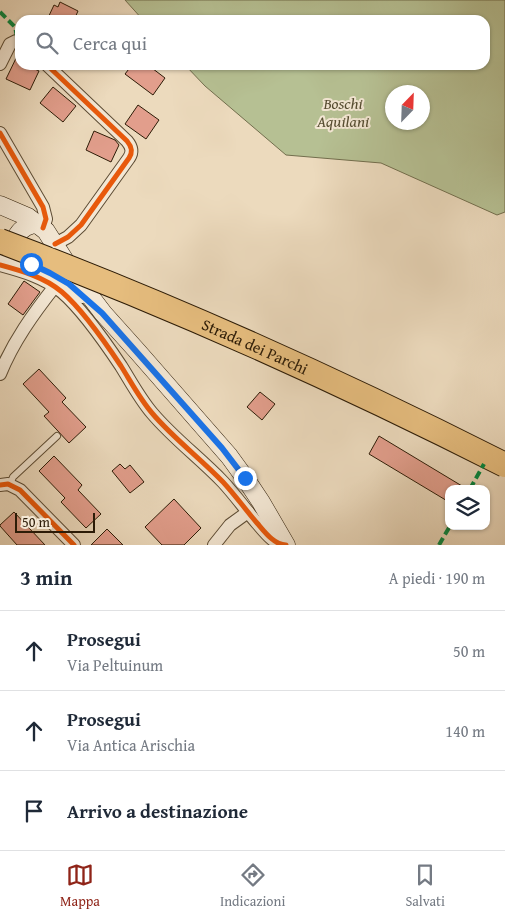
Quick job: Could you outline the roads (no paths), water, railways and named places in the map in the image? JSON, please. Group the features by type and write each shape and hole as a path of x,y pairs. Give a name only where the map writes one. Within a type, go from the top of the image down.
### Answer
{"highway":[{"name":"Strada dei Parchi","path":"0,226 139,280 242,324 402,398 505,449"},
{"name":"Strada dei Parchi","path":"0,241 186,315 342,386 505,465"}],"main road":[{"path":"0,205 22,214 40,226 55,244 74,275 102,313"},
{"path":"12,261 16,237 22,229 27,226 40,226"},
{"path":"12,261 37,265 43,264 52,256 55,244"},
{"path":"12,261 50,273 69,284 102,313 229,456 256,494 286,545"}],"street":[{"path":"0,64 10,44 15,41"},
{"path":"52,70 128,141 132,149 129,158 81,225 68,237 55,244"},
{"path":"0,133 41,204 46,219 40,226"},
{"path":"12,261 54,286 71,301 118,362 152,414 234,493 248,512 274,540 286,545"},
{"path":"0,374 17,339 54,286"},
{"path":"2,487 20,490 74,545"},
{"path":"214,545 230,524 248,512"}],"lane":[{"path":"2,487 57,436"}],"park label":[{"name":"Boschi Aquilani","path":"343,112"}]}
